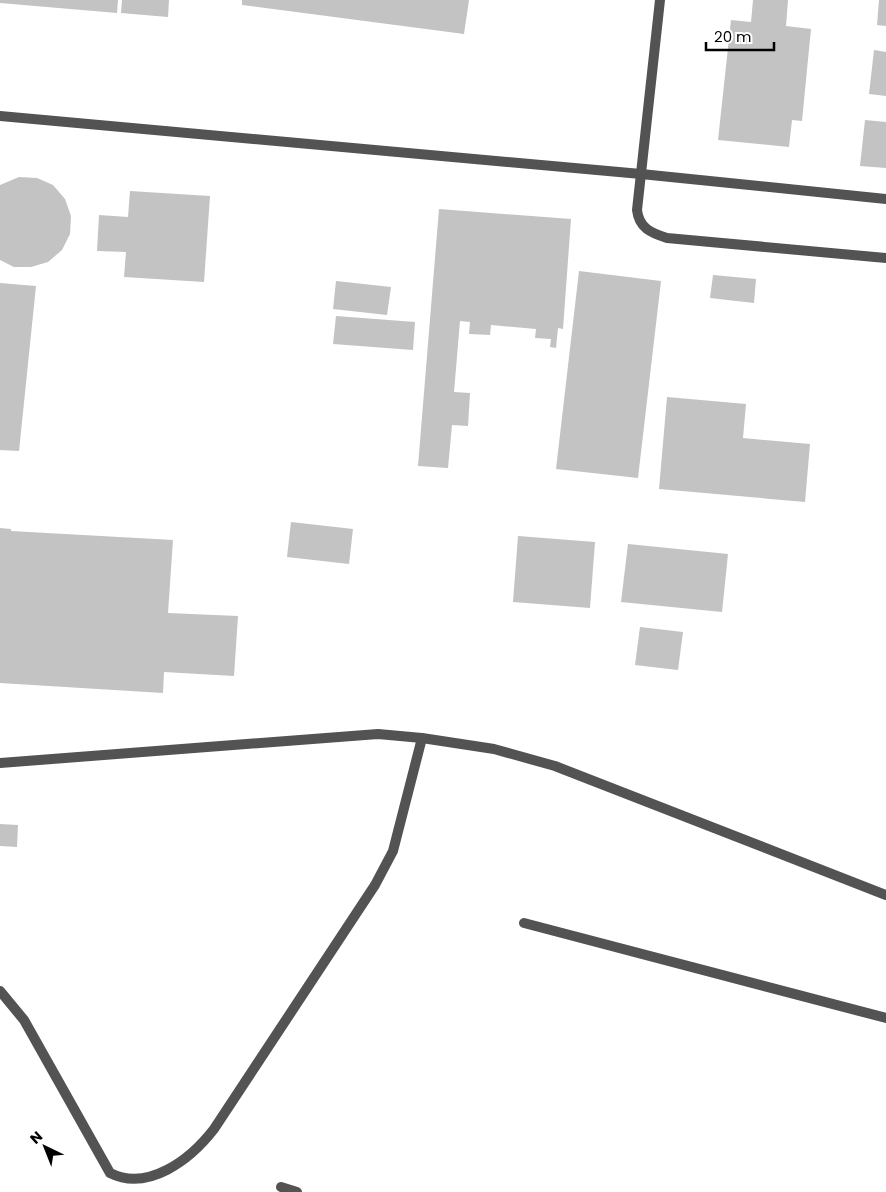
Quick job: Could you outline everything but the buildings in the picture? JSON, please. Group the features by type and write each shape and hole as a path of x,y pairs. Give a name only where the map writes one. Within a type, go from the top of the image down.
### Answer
{"street":[{"path":"660,0 637,210 638,221 655,234 667,238 886,258"},
{"path":"0,116 641,174 886,199"},
{"path":"0,762 378,734 422,738 494,749 555,766 886,896"},
{"path":"158,1186 195,1154 214,1129 375,885 393,851 422,738"},
{"path":"524,923 886,1018"},
{"path":"0,991 24,1020 110,1173 119,1184 130,1189"},
{"path":"282,1186 297,1192"}]}
